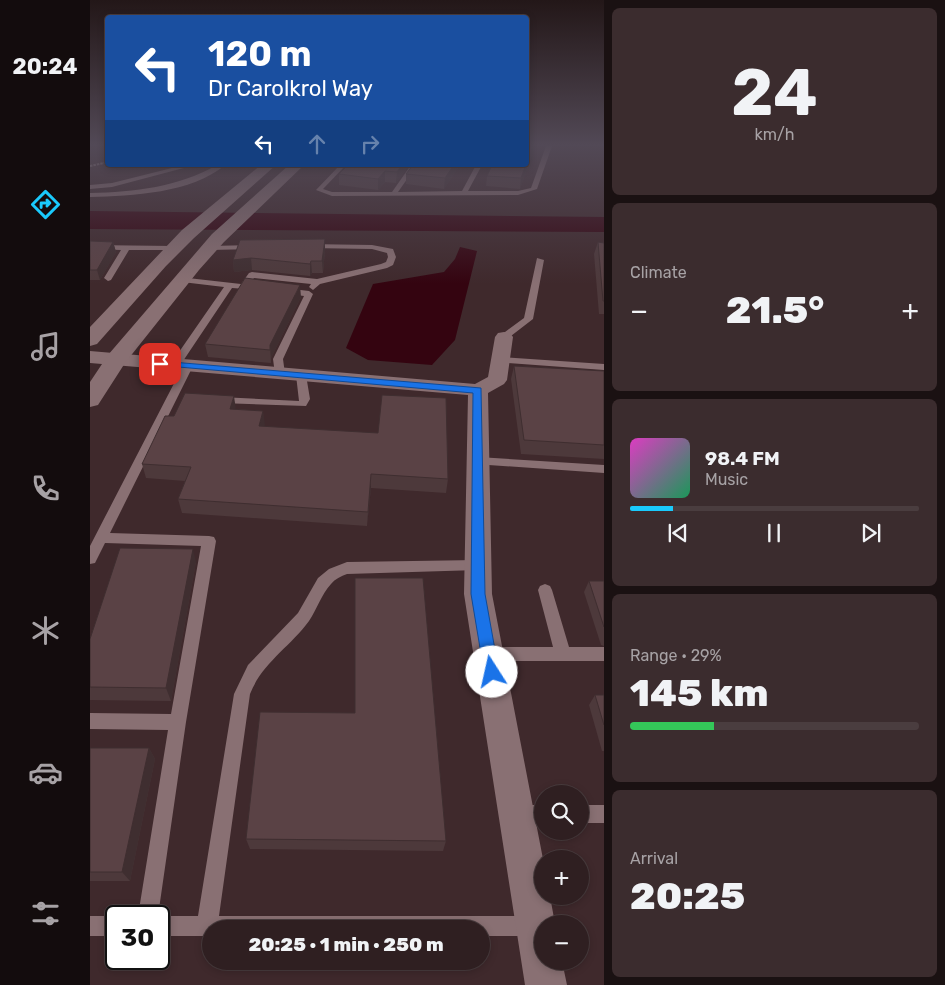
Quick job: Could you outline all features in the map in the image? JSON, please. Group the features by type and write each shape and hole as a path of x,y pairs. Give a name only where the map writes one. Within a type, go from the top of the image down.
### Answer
{"main road":[{"path":"90,340 174,248 238,192"},
{"path":"90,400 116,360 182,279 213,243 267,192"}],"street":[{"path":"90,357 478,390 497,380 502,348"},
{"path":"478,390 478,594 488,654 529,814 535,915"},
{"path":"543,970 546,985"}],"lane":[{"path":"90,194 130,194 141,192"},
{"path":"325,192 332,194 522,192"},
{"path":"213,243 228,249 267,246"},
{"path":"244,286 252,275 317,282 332,280 384,266 390,263 392,257 390,251 372,247 304,246"},
{"path":"90,247 174,248"},
{"path":"108,278 126,247"},
{"path":"502,348 528,319 540,260"},
{"path":"182,279 309,294"},
{"path":"280,374 278,359 309,294 317,282"},
{"path":"94,548 177,397 182,365 230,284"},
{"path":"502,348 604,367"},
{"path":"211,399 302,404 305,399 301,375"},
{"path":"478,461 604,469"},
{"path":"94,548 209,541 150,905"},
{"path":"208,920 242,694 247,678 256,665 302,619 326,579 334,572 347,568 478,565"},
{"path":"545,590 563,654"},
{"path":"488,654 604,654"},
{"path":"90,722 178,722"},
{"path":"589,814 604,814"},
{"path":"90,926 105,926"},
{"path":"170,926 202,926"},
{"path":"490,926 534,926"}],"shaded area":[{"path":"90,211 604,217 604,232 90,229"},
{"path":"460,247 477,251 455,340 432,365 368,360 346,348 373,284 444,272 455,259"}],"building":[{"path":"325,239 322,261 311,261 310,264 251,258 233,260 240,240"},
{"path":"90,241 113,242 97,270 90,270"},
{"path":"598,242 604,243 604,301 603,301"},
{"path":"245,278 300,285 270,345 270,350 205,344"},
{"path":"514,366 604,371 604,445 524,440"},
{"path":"185,393 234,396 230,409 263,411 259,426 378,433 382,395 446,398 448,479 371,474 368,512 178,499 191,467 142,464 165,416 174,416"},
{"path":"120,548 193,549 166,688 90,687 90,639"},
{"path":"355,578 423,578 446,841 246,839 260,712 355,713"},
{"path":"589,581 604,581 604,627"},
{"path":"595,695 604,695 604,725"},
{"path":"90,748 149,748 122,872 90,872"}],"route":[{"path":"160,364 478,390 478,594 492,672"}]}
